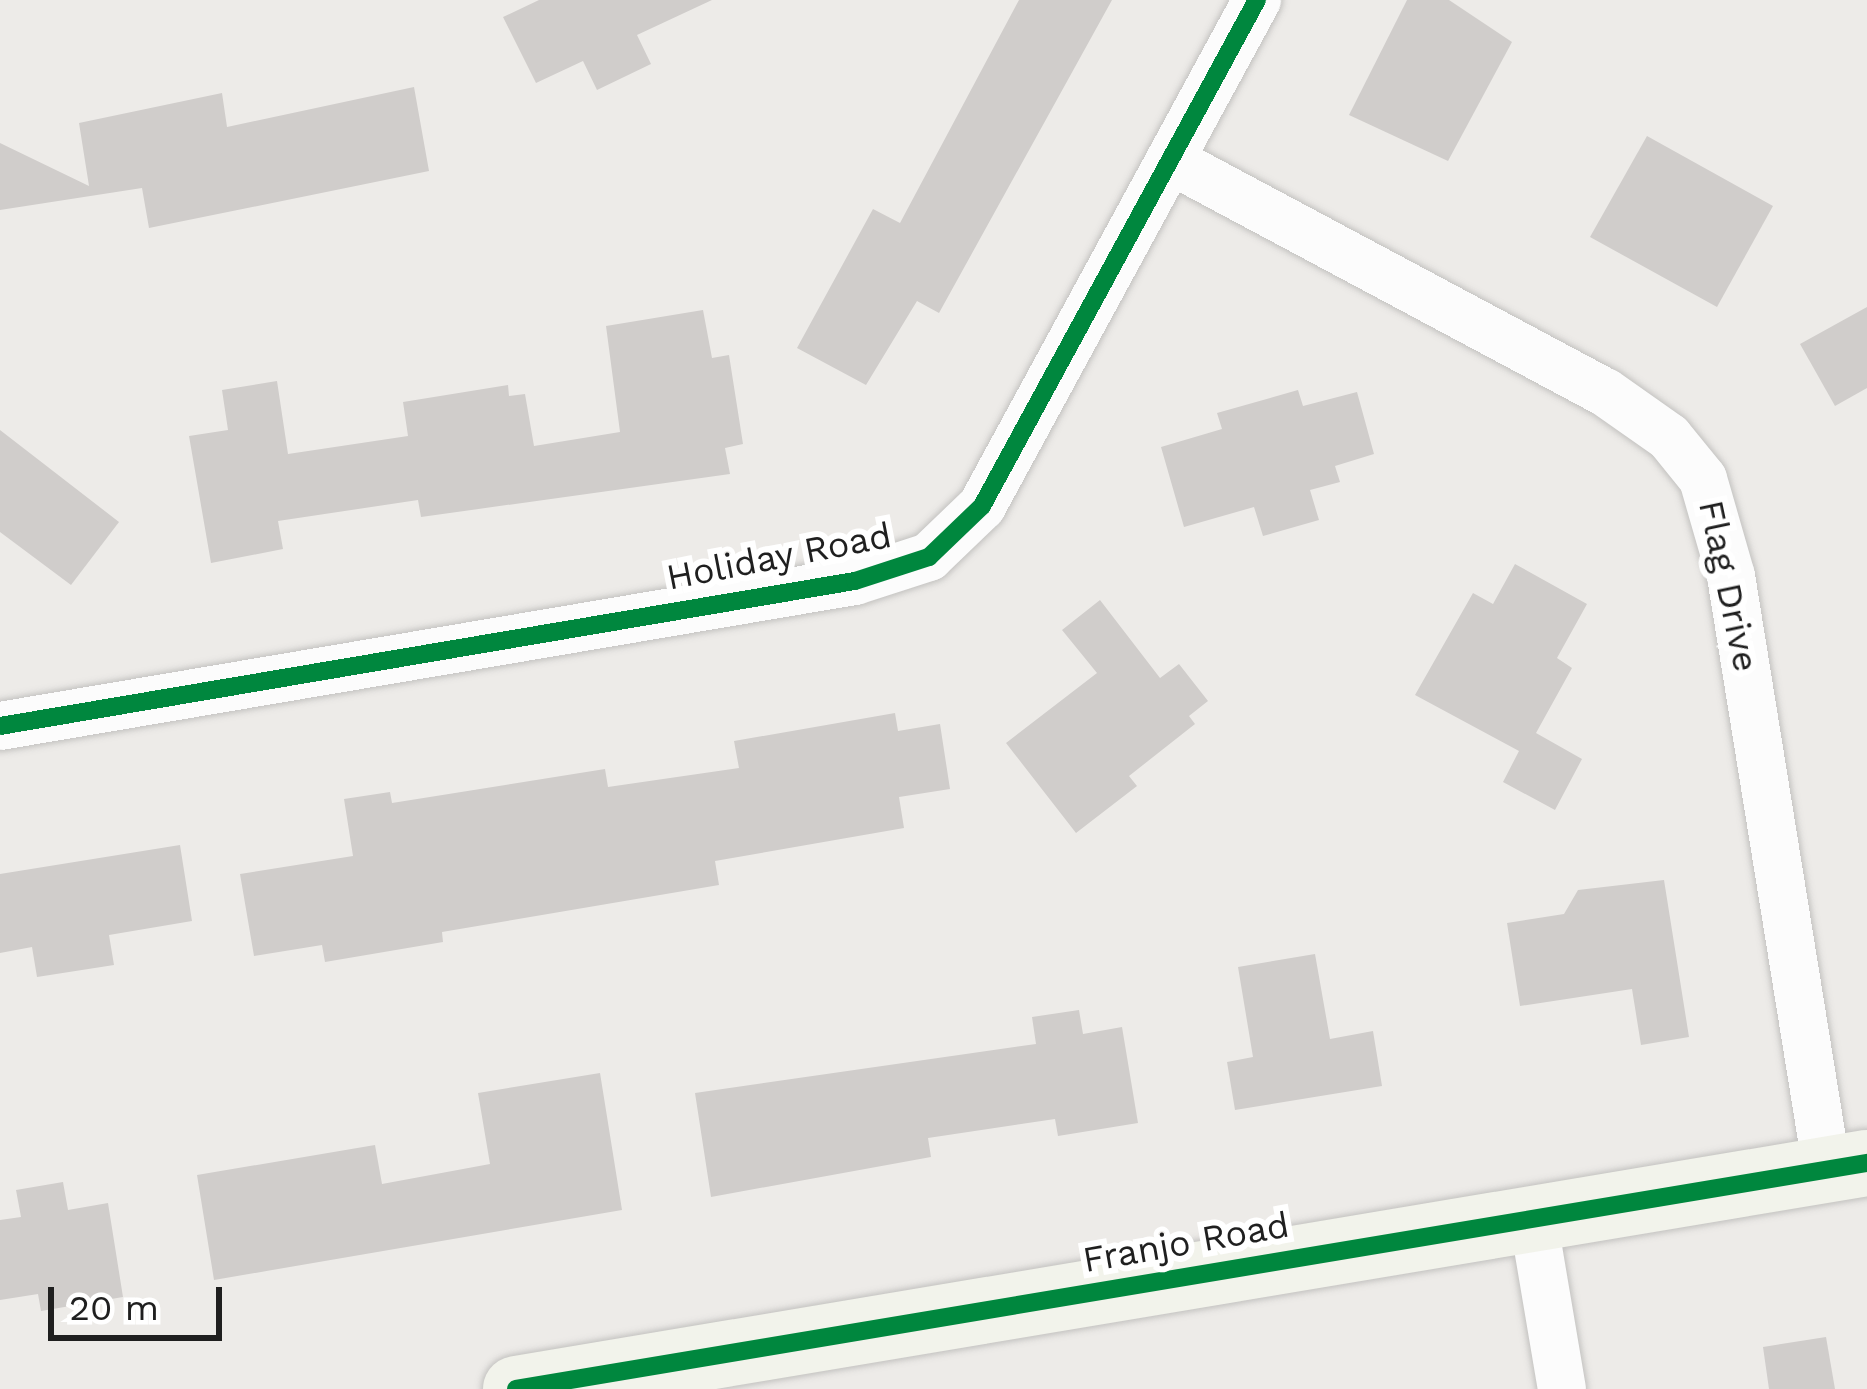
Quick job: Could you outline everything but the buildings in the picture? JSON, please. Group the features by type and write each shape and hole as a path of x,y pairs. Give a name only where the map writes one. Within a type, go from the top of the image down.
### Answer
{"street":[{"name":"Holiday Road","path":"0,726 908,568 958,536 982,506 1257,0"},
{"name":"Flag Drive","path":"1169,160 1605,392 1669,437 1703,478 1729,562 1847,1166"},
{"name":"Franjo Road","path":"516,1389 1847,1166"},
{"path":"1532,1218 1562,1389"}],"cycle path":[{"path":"0,726 855,581 929,557 982,506 1257,0"},
{"path":"516,1389 1867,1163"}]}
